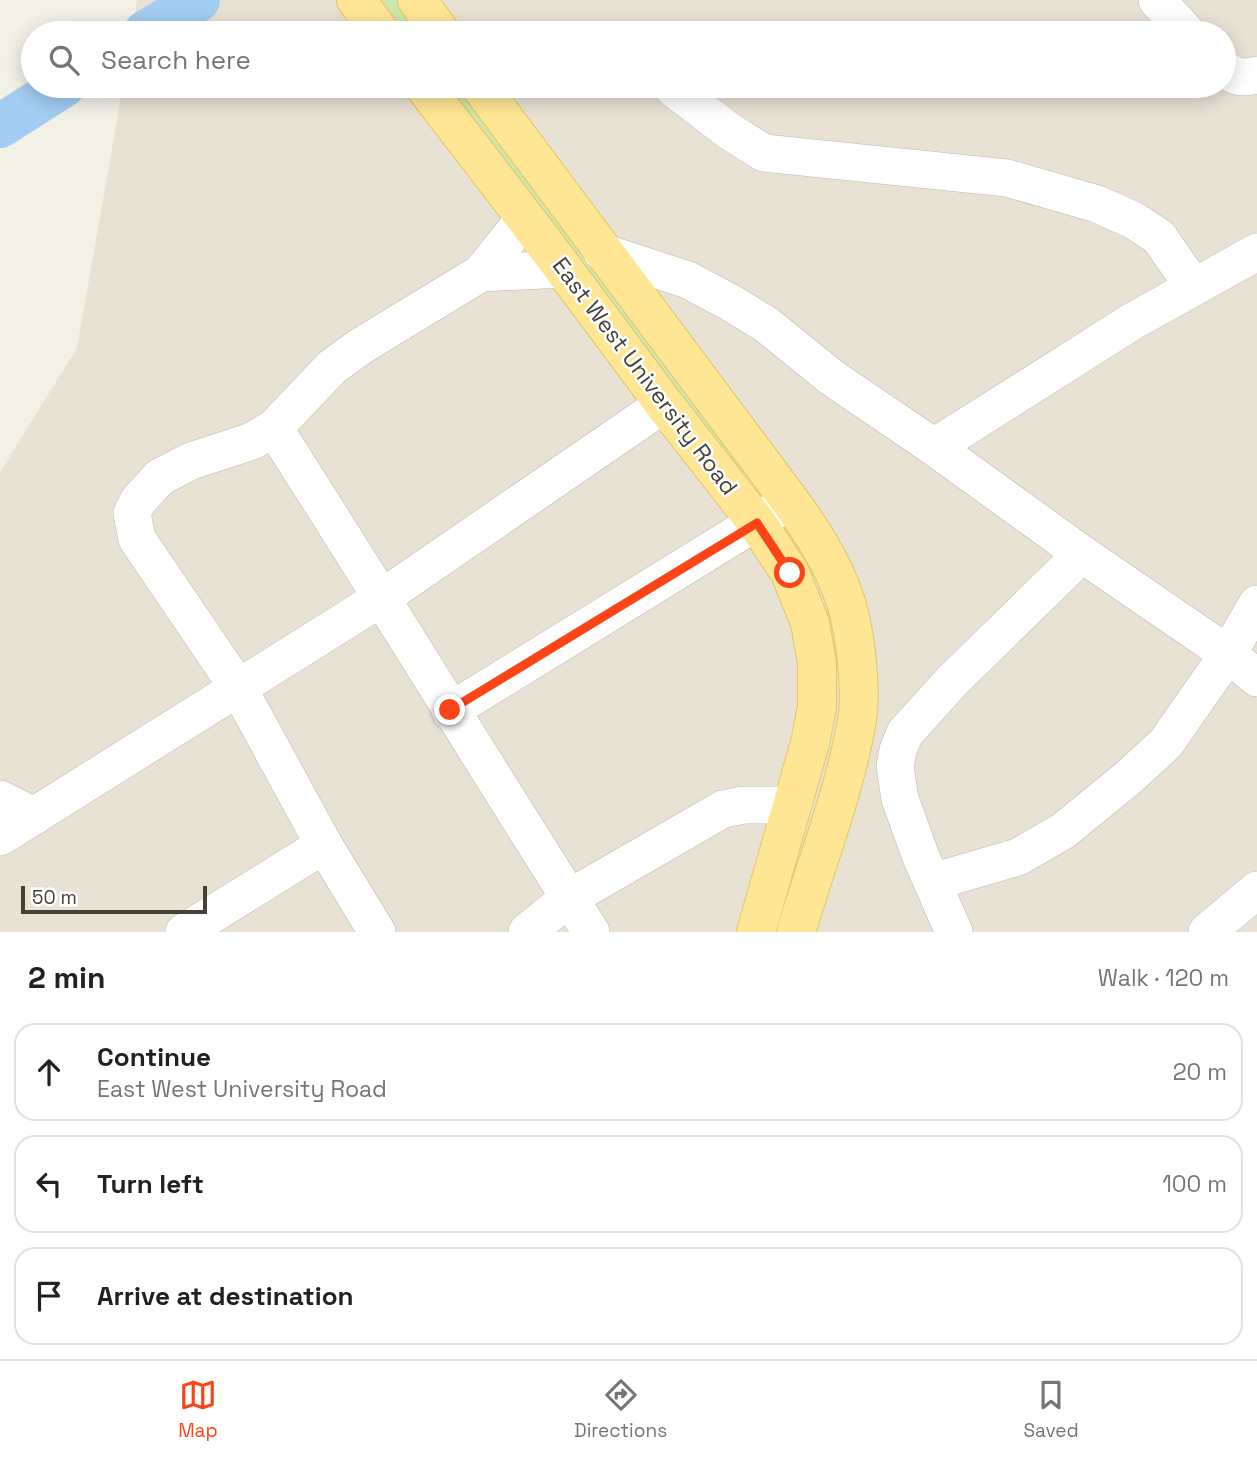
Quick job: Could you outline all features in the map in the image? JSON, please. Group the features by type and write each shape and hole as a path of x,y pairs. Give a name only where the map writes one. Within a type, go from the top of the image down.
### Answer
{"main road":[{"path":"417,1 432,21"},
{"name":"East West University Road","path":"433,98 757,523 790,573 810,623 817,663 817,707 810,743 756,932"},
{"name":"East West University Road","path":"489,98 820,542 843,593 853,626 857,672 857,724 796,932"}],"street":[{"path":"1157,0 1176,21"},
{"path":"1236,76 1247,78 1257,75"},
{"path":"686,98 729,131 764,153 1007,178 1097,204 1133,220 1159,237 1192,286"},
{"path":"377,932 324,845 239,688 137,539 132,513 138,501 160,477 191,461 251,441 274,428 332,367 361,346 481,272 526,218"},
{"path":"602,252 688,280 766,325 831,377 1228,654 1257,678"},
{"path":"934,447 1133,321 1257,252"},
{"path":"481,272 564,269"},
{"path":"0,837 383,597 664,404"},
{"path":"274,428 383,597 450,710 591,932"},
{"path":"450,710 790,501"},
{"path":"954,932 900,799 895,766 905,733 952,681 1082,554"},
{"path":"932,881 1018,857 1063,831 1128,778 1166,743 1228,654 1257,604"},
{"path":"0,799 34,816"},
{"path":"527,932 569,898 723,810 744,805 793,805"},
{"path":"184,932 324,845"},
{"path":"1207,932 1257,890"}],"shaded area":[{"path":"137,0 1257,0 1257,932 0,932 0,472 77,348 121,98 1236,98 1236,21 134,21"}],"green space":[{"path":"376,0 399,0 415,21 391,21"},
{"path":"447,98 471,98 745,466 744,475"}],"waterway":[{"path":"164,21 198,0"},
{"path":"0,126 44,98"}],"route":[{"path":"450,710 757,523 790,573"}]}
